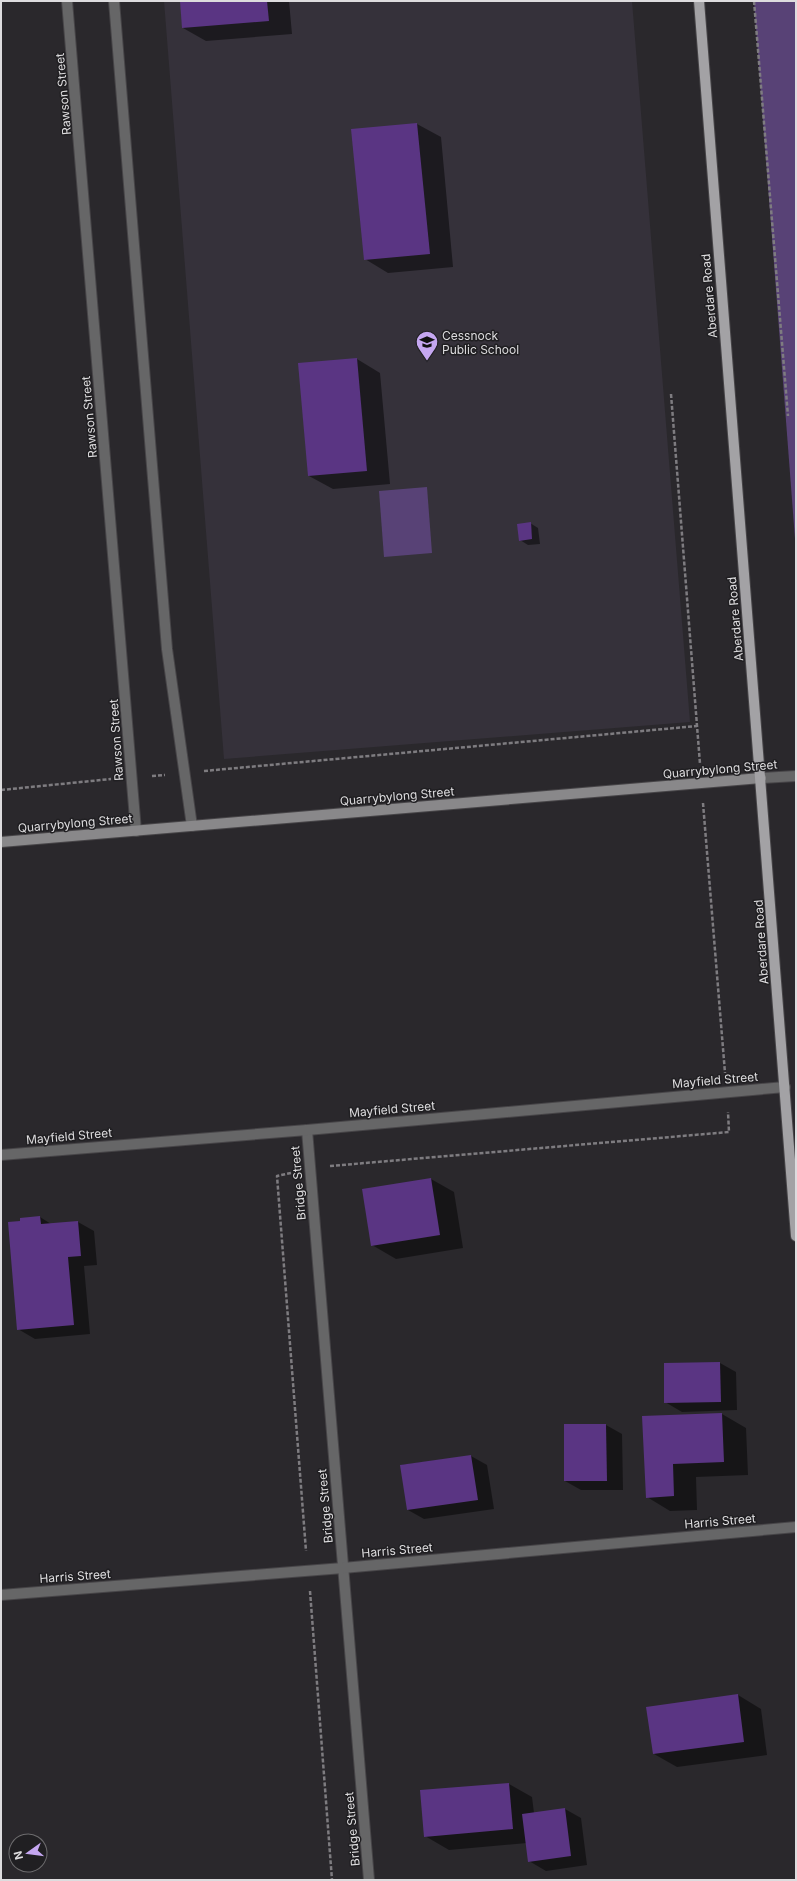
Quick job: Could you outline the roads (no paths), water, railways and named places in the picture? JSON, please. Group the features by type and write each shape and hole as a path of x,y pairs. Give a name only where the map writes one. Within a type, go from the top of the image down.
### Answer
{"main road":[{"name":"Aberdare Road","path":"699,1 796,1236"}],"street":[{"name":"Rawson Street","path":"67,1 136,831"},
{"path":"114,1 167,650 192,826"},
{"name":"Quarrybylong Street","path":"1,842 796,776"},
{"name":"Mayfield Street","path":"1,1155 307,1130 785,1087"},
{"name":"Bridge Street","path":"307,1130 369,1880"},
{"name":"Harris Street","path":"1,1595 343,1568 796,1527"}],"place":[{"name":"Cessnock Public School","path":"427,362"}]}
